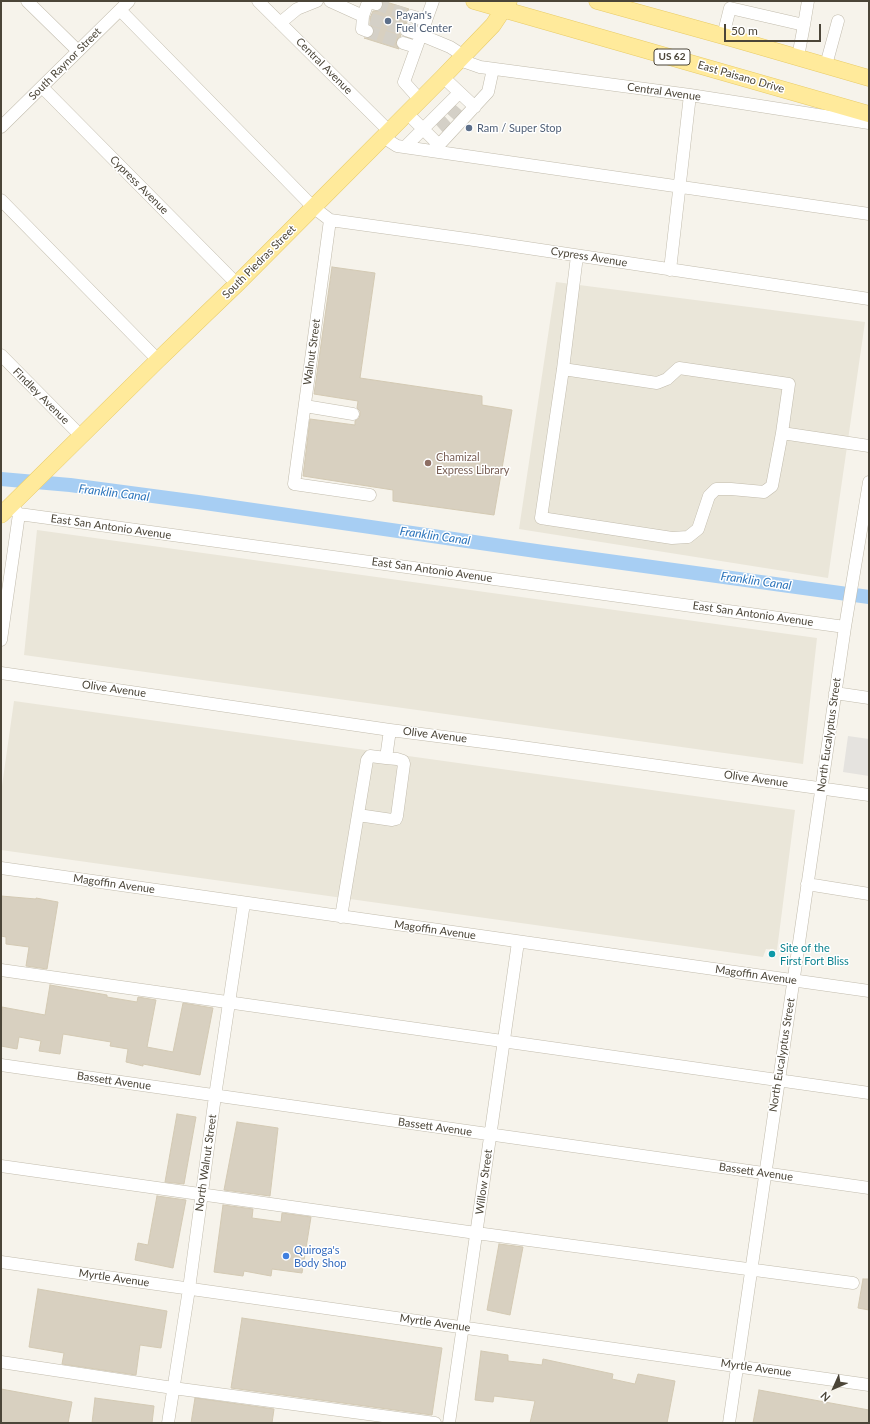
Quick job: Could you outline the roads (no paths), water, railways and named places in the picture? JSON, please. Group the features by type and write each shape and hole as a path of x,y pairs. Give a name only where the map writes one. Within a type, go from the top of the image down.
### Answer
{"main road":[{"name":"East Paisano Drive","path":"474,1 506,5 869,114"},
{"path":"607,2 869,78"},
{"name":"South Piedras Street","path":"10,512 23,493 237,284 462,58 493,25 506,5"}],"street":[{"path":"27,1 78,51"},
{"name":"South Raynor Street","path":"3,120 42,87 129,1"},
{"name":"Central Avenue","path":"258,1 397,146 438,148 678,186 869,214"},
{"path":"280,23 297,9 317,1"},
{"path":"330,1 367,18"},
{"path":"359,1 367,18"},
{"path":"420,100 404,82 433,1"},
{"path":"798,58 808,1"},
{"path":"367,31 362,29 367,18 368,2 376,4"},
{"path":"723,36 730,8 804,25"},
{"name":"Cypress Avenue","path":"120,10 313,207 330,220 869,299"},
{"path":"411,16 426,21"},
{"path":"826,65 838,21"},
{"name":"Central Avenue","path":"406,30 450,47 462,58 478,67 690,95 869,123"},
{"path":"403,43 416,47"},
{"path":"438,148 444,124 455,113 475,107 488,92 493,69"},
{"path":"443,77 458,93 475,107"},
{"name":"Cypress Avenue","path":"42,87 237,284"},
{"path":"405,147 423,129 444,124 455,113 458,93"},
{"path":"670,270 678,186 690,95"},
{"path":"407,113 423,129 438,148"},
{"path":"1,200 158,360"},
{"name":"Walnut Street","path":"330,220 294,484 370,495"},
{"path":"563,369 657,383 667,379 679,368 789,384 772,486 764,492 716,489 709,496 698,530 688,537 672,538 541,518 563,369 577,256"},
{"name":"Findley Avenue","path":"1,356 80,436"},
{"path":"305,406 353,414"},
{"path":"782,433 869,446"},
{"name":"North Eucalyptus Street","path":"729,1423 844,627 869,482"},
{"path":"1,640 10,512"},
{"name":"East San Antonio Avenue","path":"10,512 844,627"},
{"name":"Olive Avenue","path":"1,673 390,730 507,744 869,795"},
{"path":"835,693 869,698"},
{"path":"386,758 390,730"},
{"path":"341,917 367,760 370,756 403,761 404,764 396,819 392,820 358,815"},
{"name":"Magoffin Avenue","path":"1,868 869,991"},
{"path":"807,884 869,894"},
{"name":"North Walnut Street","path":"168,1423 189,1289 215,1096 244,903"},
{"name":"Willow Street","path":"450,1423 518,942"},
{"path":"1,970 229,1003 504,1040 869,1093"},
{"name":"Bassett Avenue","path":"1,1066 869,1188"},
{"path":"1,1166 853,1283"},
{"name":"Myrtle Avenue","path":"1,1262 869,1385"},
{"path":"1,1362 173,1388 435,1423"}],"waterway":[{"name":"Franklin Canal","path":"1,479 70,485 198,502 869,597"}],"tunnel":[{"path":"376,4 411,16"},
{"path":"371,19 406,30"},
{"path":"367,31 403,43"},
{"path":"451,109 460,117"},
{"path":"440,120 448,129"}],"place":[{"name":"Payan's Fuel Center","path":"388,21"},
{"name":"Ram / Super Stop","path":"469,128"},
{"name":"Chamizal Express Library","path":"428,463"},
{"name":"Site of the First Fort Bliss","path":"772,954"},
{"name":"Quiroga's Body Shop","path":"286,1256"}]}
